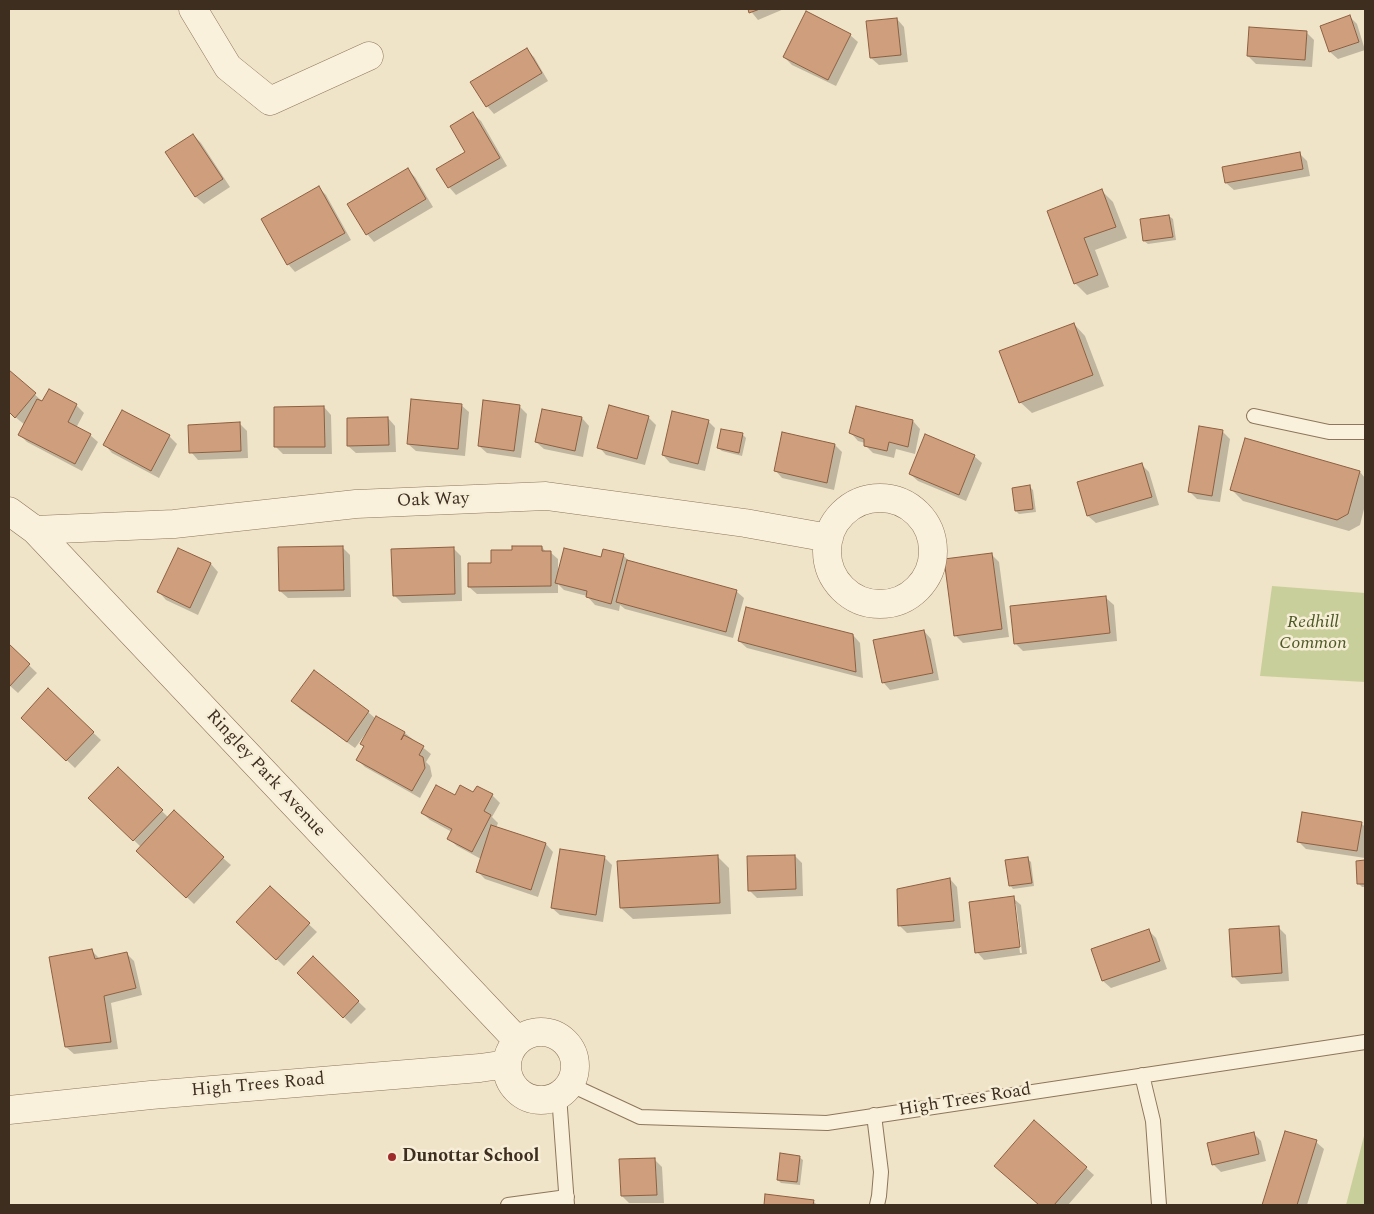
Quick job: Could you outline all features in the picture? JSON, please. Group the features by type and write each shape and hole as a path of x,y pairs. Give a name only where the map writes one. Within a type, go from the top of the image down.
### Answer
{"street":[{"path":"193,9 228,66 270,101 369,56"},
{"name":"Oak Way","path":"35,530 174,524 356,504 546,496 745,523 828,538"},
{"name":"Ringley Park Avenue","path":"9,510 35,530 513,1053"},
{"path":"531,1033 553,1034 560,1037 570,1048 575,1070 564,1089 541,1099 524,1095 512,1081 513,1053 531,1033"},
{"name":"High Trees Road","path":"9,1110 169,1094 480,1068 513,1053"}],"lane":[{"path":"1254,416 1329,432 1365,432"},
{"name":"High Trees Road","path":"564,1089 640,1118 827,1123 1365,1042"},
{"path":"1142,1075 1153,1121 1159,1205"},
{"path":"508,1205 567,1201 564,1089"},
{"path":"874,1115 881,1172 877,1205"}],"green space":[{"name":"Redhill Common","path":"1272,586 1365,593 1365,682 1260,676"},
{"path":"1364,1136 1365,1205 1346,1205"}],"building":[{"path":"748,9 760,9 749,13"},
{"path":"806,11 851,34 828,80 783,57"},
{"path":"1350,15 1359,42 1329,52 1320,26"},
{"path":"897,18 901,55 870,58 866,21"},
{"path":"1249,27 1307,31 1305,60 1247,56"},
{"path":"527,48 542,73 486,107 470,82"},
{"path":"473,112 500,158 448,188 436,169 465,152 450,126"},
{"path":"193,134 223,179 195,197 165,152"},
{"path":"1300,152 1303,169 1225,183 1222,167"},
{"path":"408,168 426,199 366,235 347,204"},
{"path":"319,186 345,233 287,265 261,219"},
{"path":"1102,189 1116,227 1084,238 1098,275 1074,284 1047,211"},
{"path":"1169,215 1173,237 1143,241 1140,219"},
{"path":"1074,323 1093,375 1019,403 999,351"},
{"path":"9,370 36,393 15,418 9,412"},
{"path":"49,389 77,404 68,422 91,434 75,464 18,435 37,399 42,401"},
{"path":"411,399 462,404 458,449 407,444"},
{"path":"483,400 520,405 514,451 478,446"},
{"path":"609,405 649,416 637,459 597,448"},
{"path":"324,406 325,447 274,447 274,407"},
{"path":"856,406 913,420 908,447 889,442 887,451 864,446 864,439 849,433"},
{"path":"542,409 582,417 575,451 535,442"},
{"path":"122,410 170,435 151,471 103,445"},
{"path":"672,411 709,420 698,464 662,455"},
{"path":"388,417 389,445 347,446 347,418"},
{"path":"240,422 241,451 189,453 188,425"},
{"path":"1199,426 1223,430 1212,496 1188,492"},
{"path":"721,429 743,433 739,453 717,448"},
{"path":"782,432 835,444 827,483 774,471"},
{"path":"925,434 975,455 959,495 909,474"},
{"path":"1245,438 1360,471 1348,514 1337,520 1230,490"},
{"path":"1142,463 1152,497 1087,516 1077,482"},
{"path":"1030,485 1033,509 1015,511 1012,488"},
{"path":"343,546 344,590 279,591 278,547"},
{"path":"512,546 542,546 542,551 551,551 551,586 468,587 468,563 491,563 491,550 512,550"},
{"path":"454,547 455,594 393,596 391,549"},
{"path":"178,548 211,563 190,608 157,592"},
{"path":"564,548 601,557 603,549 624,554 611,604 586,597 587,591 555,583"},
{"path":"992,553 1002,629 954,636 944,559"},
{"path":"627,560 737,590 726,632 616,602"},
{"path":"1106,596 1110,633 1014,644 1010,606"},
{"path":"746,607 853,634 856,672 738,641"},
{"path":"924,630 933,673 882,683 873,640"},
{"path":"9,644 30,664 9,687"},
{"path":"314,670 369,711 347,742 291,701"},
{"path":"48,688 94,732 66,761 21,718"},
{"path":"376,716 405,732 401,740 404,735 424,746 419,755 423,757 425,768 412,791 356,760 364,746 360,744"},
{"path":"118,767 163,810 133,841 88,798"},
{"path":"436,785 455,795 460,785 473,792 477,786 493,794 484,811 491,815 472,852 447,839 452,829 421,813"},
{"path":"174,810 224,857 186,898 136,851"},
{"path":"1302,812 1362,822 1357,851 1297,842"},
{"path":"491,825 546,843 531,890 476,872"},
{"path":"560,849 605,856 596,915 551,908"},
{"path":"718,855 720,903 620,908 617,861"},
{"path":"795,855 796,889 748,891 747,856"},
{"path":"1028,857 1032,883 1009,886 1005,860"},
{"path":"1365,860 1365,884 1357,884 1356,861"},
{"path":"950,878 954,921 898,926 897,889"},
{"path":"270,886 310,923 276,960 236,922"},
{"path":"1014,896 1020,947 975,953 969,902"},
{"path":"1279,926 1282,973 1232,977 1229,929"},
{"path":"1149,929 1160,961 1102,981 1091,949"},
{"path":"92,949 95,959 127,952 136,988 104,996 111,1042 65,1047 49,957"},
{"path":"313,956 359,1001 343,1018 297,973"},
{"path":"1034,1120 1087,1167 1054,1205 1039,1205 994,1166"},
{"path":"1285,1131 1317,1140 1297,1205 1262,1205"},
{"path":"1254,1132 1259,1154 1212,1165 1207,1143"},
{"path":"780,1153 800,1156 797,1182 777,1180"},
{"path":"655,1158 657,1195 621,1196 619,1159"},
{"path":"765,1194 814,1200 813,1205 764,1205"}],"place":[{"name":"Dunottar School","path":"392,1157"}]}
